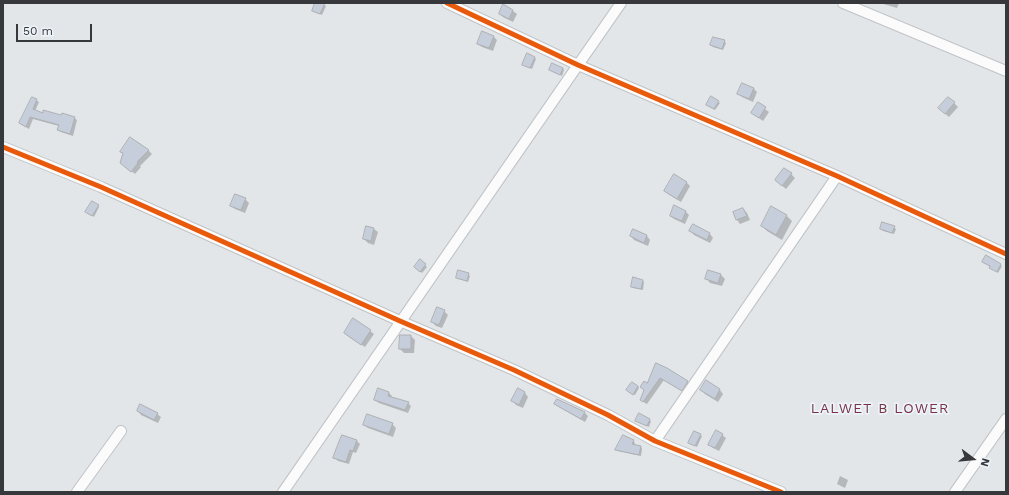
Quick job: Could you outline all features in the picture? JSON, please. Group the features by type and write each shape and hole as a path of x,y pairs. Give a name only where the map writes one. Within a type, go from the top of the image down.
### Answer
{"street":[{"path":"447,3 578,65 837,176 1006,254"},
{"path":"283,492 621,3"},
{"path":"843,3 1006,71"},
{"path":"3,147 101,187 400,321 514,370 608,415 655,441 781,492"},
{"path":"655,441 837,176"},
{"path":"955,492 1006,419"},
{"path":"77,492 121,431"}],"building":[{"path":"315,3 325,3 320,14 312,11"},
{"path":"503,4 513,10 509,19 499,14"},
{"path":"482,31 494,36 489,48 477,44"},
{"path":"713,37 725,40 722,49 710,45"},
{"path":"527,53 535,57 530,68 522,65"},
{"path":"552,63 563,68 560,75 549,70"},
{"path":"742,83 754,88 749,99 737,94"},
{"path":"711,96 719,101 714,109 706,105"},
{"path":"32,97 37,99 33,109 43,113 43,110 75,117 70,134 57,130 59,125 30,117 26,127 19,123"},
{"path":"948,97 955,102 945,114 938,108"},
{"path":"758,102 766,107 759,118 751,113"},
{"path":"130,137 149,150 137,162 138,163 131,172 120,163 123,153 120,152"},
{"path":"784,168 792,173 782,186 775,180"},
{"path":"674,174 687,182 677,199 664,191"},
{"path":"235,194 246,198 241,210 230,206"},
{"path":"92,201 99,205 92,216 85,212"},
{"path":"674,205 686,211 682,221 670,216"},
{"path":"771,206 787,215 776,235 761,226"},
{"path":"743,208 747,216 736,220 733,212"},
{"path":"882,222 895,226 892,233 880,229"},
{"path":"693,224 710,233 707,240 689,231"},
{"path":"366,226 374,228 371,241 363,239"},
{"path":"633,229 647,235 644,243 630,236"},
{"path":"986,255 1001,264 997,272 982,262"},
{"path":"420,259 426,264 420,272 414,267"},
{"path":"458,270 469,273 467,281 456,278"},
{"path":"708,270 721,274 718,283 705,279"},
{"path":"633,277 643,280 641,289 631,287"},
{"path":"437,307 445,310 439,325 431,322"},
{"path":"353,318 371,330 361,345 344,333"},
{"path":"400,335 411,335 411,349 399,349"},
{"path":"656,363 688,381 682,391 660,378 643,402 640,400 644,390 640,387 644,381 647,383"},
{"path":"706,380 720,389 715,399 700,390"},
{"path":"632,382 638,386 633,395 626,390"},
{"path":"378,388 389,392 388,396 409,402 405,410 374,400"},
{"path":"518,388 525,392 519,405 511,401"},
{"path":"557,399 585,412 581,419 554,404"},
{"path":"140,404 158,413 154,420 137,411"},
{"path":"639,413 650,419 647,426 635,421"},
{"path":"367,414 393,423 389,434 363,425"},
{"path":"716,430 723,434 715,448 708,445"},
{"path":"694,431 701,434 695,446 688,443"},
{"path":"342,435 357,440 353,451 350,450 346,462 333,458"},
{"path":"623,435 634,440 632,444 641,446 639,455 615,450"}],"cycle path":[{"path":"447,3 578,65 837,176 1006,254"},
{"path":"3,147 101,187 400,321 514,370 608,415 655,441 781,492"}],"district":[{"name":"LALWET B LOWER","path":"880,409"}]}
